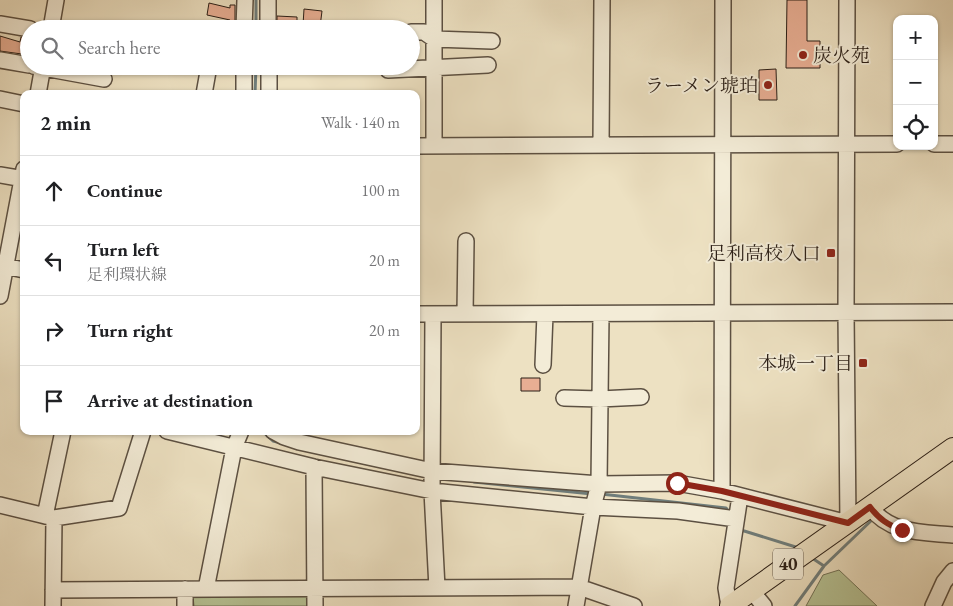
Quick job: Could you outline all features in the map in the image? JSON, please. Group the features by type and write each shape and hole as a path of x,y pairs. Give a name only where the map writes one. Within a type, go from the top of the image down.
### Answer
{"main road":[{"name":"40","path":"730,606 848,523 874,513 953,448"}],"street":[{"path":"53,20 56,0"},
{"path":"244,20 245,0"},
{"path":"268,0 268,20"},
{"path":"434,0 434,146"},
{"path":"601,145 602,0"},
{"path":"722,491 724,314 723,0"},
{"path":"279,435 299,442 432,471 599,484 677,483 722,491 848,523 846,313 847,0"},
{"path":"0,24 20,27"},
{"path":"420,32 424,32 434,39 492,42"},
{"path":"0,60 20,64"},
{"path":"420,69 488,66"},
{"path":"37,75 38,90"},
{"path":"82,75 104,79"},
{"path":"205,90 207,75"},
{"path":"244,75 244,90"},
{"path":"269,75 269,90"},
{"path":"0,99 20,103"},
{"path":"420,146 893,144"},
{"path":"938,144 953,144"},
{"path":"0,175 20,176"},
{"path":"0,296 3,266 20,190"},
{"path":"466,241 466,314"},
{"path":"3,266 20,269"},
{"path":"420,314 953,312"},
{"path":"433,314 432,491 437,588"},
{"path":"543,366 545,314"},
{"path":"576,606 593,507 599,484 601,314"},
{"path":"564,398 641,397"},
{"path":"53,606 49,517 62,435"},
{"path":"0,505 49,517 119,508 142,435"},
{"path":"183,435 314,467 432,491 593,507 678,511 736,519"},
{"path":"206,589 234,448 239,435"},
{"path":"314,467 315,606"},
{"path":"730,606 726,588 740,496"},
{"path":"874,513 891,526 902,530 953,536"},
{"path":"934,606 944,582 953,571"},
{"path":"53,590 579,587 634,606"},
{"path":"185,589 185,606"},
{"path":"751,590 764,606"}],"green space":[{"path":"839,570 877,606 806,606 823,575"},
{"path":"307,593 311,606 194,606 193,596"}],"building":[{"path":"787,0 807,0 807,41 820,41 820,68 786,68"},
{"path":"209,3 230,8 230,5 235,5 235,20 207,15"},
{"path":"304,9 322,11 321,20 303,20"},
{"path":"277,16 297,17 297,20 277,20"},
{"path":"0,36 20,42 20,54 0,51"},
{"name":"ラーメン琥珀","path":"776,69 777,100 759,100 759,70"},
{"path":"521,378 540,378 540,391 521,391"}],"waterway":[{"path":"256,0 256,20"},
{"path":"255,90 256,75"},
{"path":"266,435 273,441 281,443"},
{"path":"474,482 592,494"},
{"path":"601,494 726,508 729,512"},
{"path":"795,606 824,566 874,518"},
{"path":"739,528 799,548"},
{"path":"812,558 824,566"}],"place":[{"name":"炭火苑","path":"803,55"},
{"name":"ラーメン琥珀","path":"768,85"},
{"name":"足利高校入口","path":"831,253"},
{"name":"本城一丁目","path":"863,363"}],"route":[{"path":"677,483 722,491 848,523 870,507 878,518 902,530"}]}
